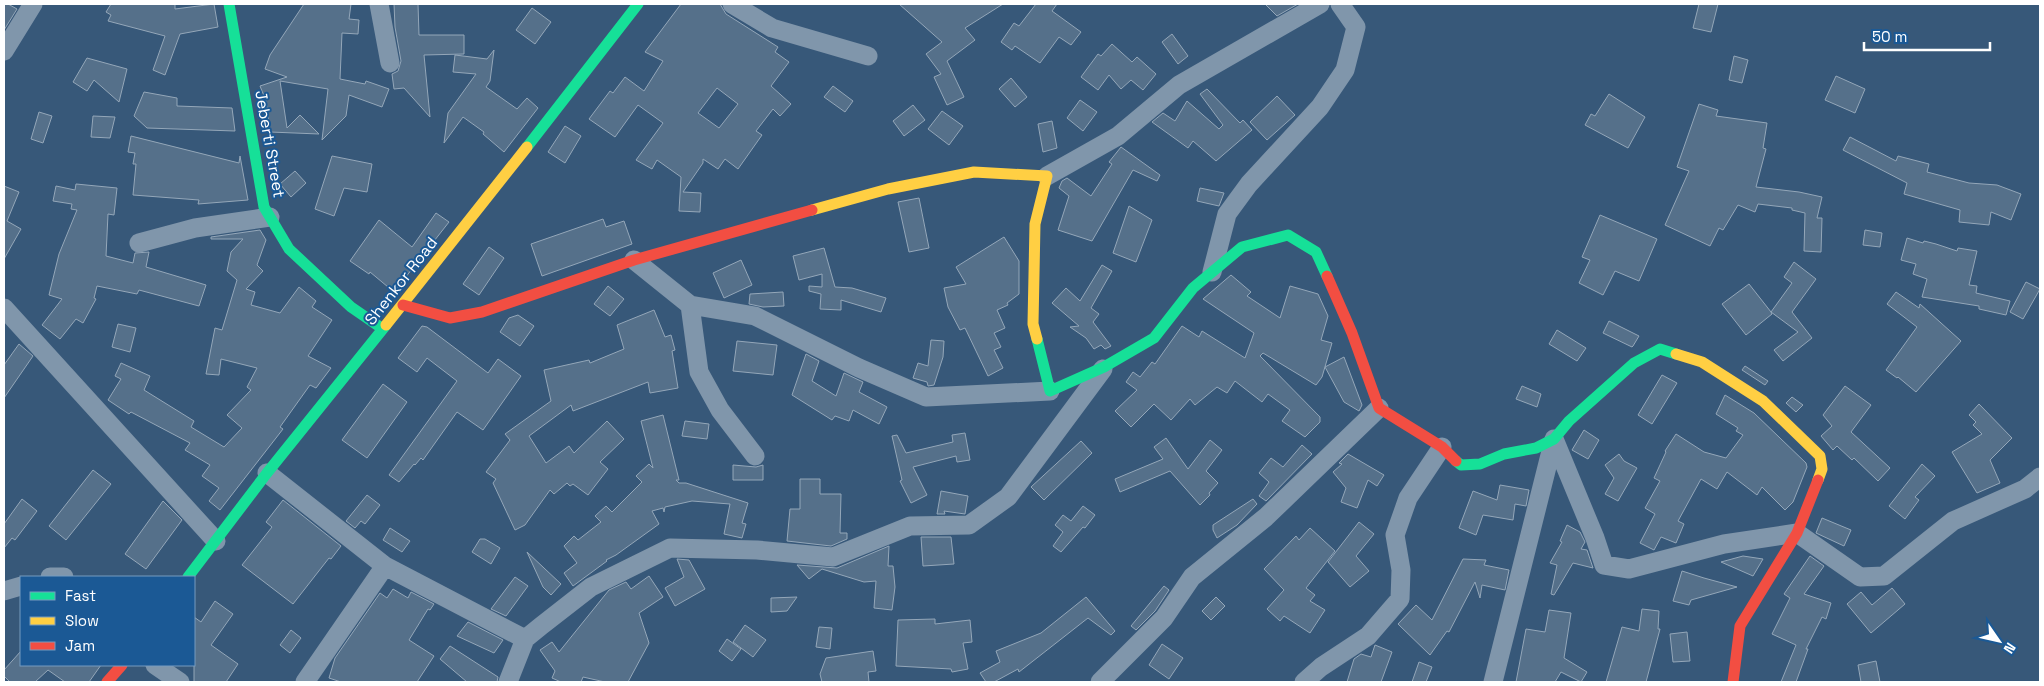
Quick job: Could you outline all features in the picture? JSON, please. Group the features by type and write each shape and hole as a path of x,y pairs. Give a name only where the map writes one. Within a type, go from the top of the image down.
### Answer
{"street":[{"path":"4,51 33,4"},
{"name":"Jeberti Street","path":"229,4 264,207 289,249 351,307 383,330"},
{"path":"379,4 390,63"},
{"name":"Shenkor Road","path":"189,576 267,473 403,305 638,4"},
{"path":"732,4 772,28 868,56"},
{"path":"403,305 450,318 482,312 634,260 888,189 974,172 1047,176 1118,136 1179,85 1320,4"},
{"path":"1212,272 1227,214 1249,184 1320,107 1345,70 1356,27 1340,4"},
{"path":"1047,176 1035,224 1033,324 1050,391"},
{"path":"139,243 195,228 270,217"},
{"path":"634,260 690,305 755,316 859,368 926,397 1050,391 1104,367 1154,338 1193,288 1242,247 1288,235 1316,252 1352,333 1379,408 1442,447 1461,464 1480,464 1504,454 1536,448 1554,439 1569,421 1634,363 1660,349 1702,362 1763,401 1820,456 1822,469 1797,533 1740,626 1733,682"},
{"path":"690,305 699,372 720,410 754,456"},
{"path":"4,308 216,541"},
{"path":"508,682 525,639 591,587 670,548 757,550 833,557 910,526 968,525 1008,497 1104,367"},
{"path":"1100,682 1164,618 1192,577 1266,517 1379,408"},
{"path":"1554,439 1595,538 1604,565 1629,569 1724,544 1797,533 1860,577 1884,576 1953,521 2025,489 2040,477"},
{"path":"1493,682 1554,439"},
{"path":"1304,682 1320,667 1368,636 1400,599 1401,570 1395,535 1408,498 1442,447"},
{"path":"267,473 385,566 525,639"},
{"path":"305,682 385,566"},
{"path":"4,592 20,586"},
{"path":"107,682 121,666"},
{"path":"156,666 180,682"}],"building":[{"path":"4,4 17,9 4,30"},
{"path":"111,4 175,4 175,9 214,4 218,27 180,34 165,75 153,70 165,36 108,21 111,15 106,12"},
{"path":"304,4 351,4 349,19 359,20 358,34 342,33 340,79 365,84 366,81 389,89 382,107 349,95 346,116 322,140 328,89 280,81 287,128 300,115 319,134 270,132 266,101 260,86 287,77 265,69 270,55"},
{"path":"394,4 418,4 419,35 464,35 464,54 424,55 430,117 404,88 394,89 392,74 398,71 401,61 395,27"},
{"path":"681,4 720,4 726,14 778,47 775,52 789,62 771,86 791,104 780,116 773,109 756,131 762,135 738,169 725,159 718,169 703,159 703,163 683,192 701,193 700,212 679,211 681,177 657,160 652,169 636,160 663,123 638,105 615,137 589,119 610,91 613,93 625,77 644,91 663,61 645,52","holes":["717,88 738,104 719,128 698,113"]},
{"path":"899,4 1003,4 965,28 975,40 947,61 964,97 947,105 934,77 941,74 926,54 942,42"},
{"path":"1036,4 1057,4 1052,11 1081,32 1071,45 1059,37 1040,63 1015,46 1012,50 1001,42 1014,23 1019,26"},
{"path":"1265,4 1298,4 1277,16"},
{"path":"1699,4 1718,4 1711,32 1693,28"},
{"path":"532,8 551,22 535,44 516,30"},
{"path":"1172,34 1188,56 1178,64 1162,42"},
{"path":"1112,44 1132,62 1137,57 1156,74 1143,90 1131,80 1121,89 1109,75 1098,90 1081,77 1098,54 1101,56"},
{"path":"494,50 490,81 486,87 517,109 527,98 538,108 504,152 483,134 484,132 463,117 444,143 448,113 476,74 453,72 455,55 487,59"},
{"path":"1734,56 1748,60 1742,83 1729,80"},
{"path":"87,58 127,69 119,102 94,80 87,91 73,82"},
{"path":"1836,76 1865,89 1855,113 1825,100"},
{"path":"1011,78 1027,97 1015,107 999,89"},
{"path":"833,86 853,101 845,112 824,97"},
{"path":"1207,89 1240,123 1243,120 1252,130 1216,161 1193,141 1188,148 1152,122 1163,113 1175,121 1187,101 1219,129 1223,125 1200,94"},
{"path":"144,92 177,98 177,106 232,108 235,131 147,128 134,116"},
{"path":"1609,94 1645,117 1628,148 1585,125 1591,114 1595,116"},
{"path":"1277,96 1295,115 1267,140 1250,122"},
{"path":"1080,100 1097,112 1083,131 1067,118"},
{"path":"1699,104 1718,110 1716,116 1767,123 1763,148 1766,149 1756,187 1822,197 1817,218 1822,218 1821,252 1804,251 1805,213 1792,210 1792,208 1758,204 1755,212 1738,205 1723,230 1719,228 1710,246 1665,225 1689,171 1677,167"},
{"path":"913,105 925,120 904,136 893,121"},
{"path":"942,111 963,126 949,145 928,129"},
{"path":"39,112 52,116 43,143 31,139"},
{"path":"93,116 115,117 110,138 91,137"},
{"path":"1052,121 1057,148 1043,152 1038,124"},
{"path":"565,126 581,136 565,163 548,152"},
{"path":"131,136 239,163 240,156 248,200 198,204 199,200 133,195 136,164 133,164 135,153 128,152"},
{"path":"1850,137 1896,161 1898,156 1929,164 1927,172 1969,183 1997,185 2021,194 2011,220 1991,212 1989,225 1959,222 1960,210 1904,194 1907,183 1843,150"},
{"path":"1121,147 1160,175 1157,181 1133,170 1092,241 1058,230 1069,196 1059,188 1062,181 1067,178 1091,196 1112,164 1109,162"},
{"path":"332,156 372,164 367,192 344,188 334,216 315,209"},
{"path":"295,171 306,183 291,197 280,184"},
{"path":"76,184 117,188 114,215 108,214 106,256 133,263 135,253 149,252 146,267 206,285 199,306 139,290 137,294 97,286 94,298 96,299 83,323 76,319 60,339 42,325 62,299 49,295 59,254 77,210 71,209 72,204 53,201 56,186 75,190"},
{"path":"4,186 19,192 7,221 21,229 4,259"},
{"path":"1200,188 1224,193 1219,206 1197,201"},
{"path":"919,198 929,248 909,252 898,202"},
{"path":"1129,206 1152,220 1136,262 1113,253"},
{"path":"436,213 449,222 394,292 370,272 369,274 350,261 379,220 412,247"},
{"path":"1600,215 1657,239 1639,281 1615,271 1603,295 1579,283 1590,260 1582,257"},
{"path":"603,219 606,227 624,221 632,244 542,276 531,244"},
{"path":"260,230 266,240 257,265 263,271 246,289 255,292 251,305 280,313 299,287 316,301 312,307 332,320 308,356 331,368 316,388 310,385 280,427 283,429 220,510 209,501 219,488 202,476 210,465 185,450 190,443 131,412 129,414 108,400 121,379 115,376 121,363 150,376 144,390 194,421 191,427 224,447 242,428 227,415 251,390 247,387 257,368 221,359 219,375 206,374 215,328 222,330 237,280 227,271 231,252 243,239 211,239 211,237"},
{"path":"1865,230 1882,233 1880,247 1863,245"},
{"path":"1004,237 1019,261 1019,294 1007,303 1008,305 997,310 1005,328 994,333 1001,347 994,350 1003,368 988,376 965,328 960,330 948,307 944,288 966,284 956,267"},
{"path":"1907,238 1957,251 1958,248 1977,251 1969,285 1977,286 1976,293 2010,301 2006,315 1979,309 1979,306 1922,297 1927,279 1913,274 1916,264 1901,260"},
{"path":"489,247 504,258 479,295 463,284"},
{"path":"824,248 835,287 852,288 886,298 881,312 841,300 841,310 820,309 821,294 809,291 809,286 822,287 822,274 799,280 793,256"},
{"path":"741,260 752,285 724,298 713,273"},
{"path":"1794,262 1816,279 1792,312 1812,338 1783,361 1774,350 1798,332 1771,312 1792,283 1784,277"},
{"path":"1102,265 1112,271 1091,308 1099,314 1093,322 1111,346 1105,349 1101,345 1094,349 1086,338 1070,327 1079,326 1052,303 1066,288 1080,301"},
{"path":"1231,275 1251,292 1247,296 1280,318 1290,286 1318,294 1328,316 1321,340 1332,343 1322,377 1316,385 1263,353 1260,356 1320,417 1320,422 1305,437 1282,421 1290,410 1268,394 1262,402 1235,381 1227,393 1217,387 1195,405 1190,399 1171,420 1154,404 1131,427 1115,411 1137,390 1126,382 1133,372 1140,377 1152,362 1155,364 1182,326 1199,337 1202,331 1245,358 1254,333 1203,299"},
{"path":"2026,282 2040,289 2023,319 2010,312"},
{"path":"1749,284 1772,314 1746,335 1722,304"},
{"path":"608,286 624,299 610,316 594,304"},
{"path":"783,292 784,306 763,307 749,304 750,294"},
{"path":"1896,292 1919,308 1920,304 1961,341 1916,392 1886,370 1917,327 1887,304"},
{"path":"654,310 665,337 671,335 675,350 672,351 678,388 650,393 648,382 573,411 571,405 529,436 546,463 569,446 574,453 607,421 624,439 600,462 608,469 588,495 573,484 570,486 567,483 554,494 550,490 525,525 515,530 493,483 496,479 486,472 510,440 505,434 551,401 544,370 589,360 590,363 624,349 617,325"},
{"path":"518,315 534,326 520,346 500,332 509,318"},
{"path":"1609,321 1639,336 1632,347 1603,333"},
{"path":"118,324 136,328 130,352 112,347"},
{"path":"422,326 427,327 488,373 498,359 521,376 483,430 457,412 423,460 421,458 414,464 399,482 389,475 457,381 427,358 417,372 398,358"},
{"path":"1557,330 1586,348 1577,361 1549,344"},
{"path":"931,340 944,341 943,357 934,385 928,386 927,382 913,378 918,363 928,366"},
{"path":"737,341 777,345 773,375 733,371"},
{"path":"19,344 33,356 4,398 4,365"},
{"path":"806,354 819,361 812,381 836,396 844,373 863,382 859,392 887,407 879,424 853,410 849,421 835,416 832,420 792,395"},
{"path":"1344,357 1362,405 1359,411 1344,402 1325,367"},
{"path":"1745,366 1768,381 1765,385 1742,370"},
{"path":"1662,375 1677,383 1652,424 1638,415"},
{"path":"383,384 407,402 367,458 342,440"},
{"path":"1522,386 1541,394 1537,407 1516,399"},
{"path":"1845,386 1871,405 1851,432 1890,468 1878,481 1854,458 1852,460 1837,446 1833,450 1821,436 1832,426 1823,415"},
{"path":"1725,395 1754,413 1806,463 1807,467 1793,502 1785,510 1762,487 1757,495 1727,472 1717,489 1701,479 1678,521 1684,524 1676,543 1661,537 1654,550 1640,543 1655,514 1645,508 1660,481 1654,478 1665,451 1676,434 1704,452 1726,458 1743,435 1736,431 1738,428 1716,414"},
{"path":"1792,397 1803,405 1796,412 1786,403"},
{"path":"1979,404 2012,438 1990,460 2000,483 1977,493 1952,452 1982,434 1973,425 1976,422 1969,415"},
{"path":"663,415 679,480 676,480 679,483 686,483 748,503 742,523 746,524 742,538 724,534 730,504 692,501 665,507 664,512 663,508 652,511 659,524 606,560 573,586 564,573 577,563 564,546 574,536 578,540 601,522 595,516 606,506 612,512 642,482 636,476 649,464 653,468 641,421"},
{"path":"685,421 709,424 707,439 682,436"},
{"path":"1584,430 1599,440 1588,459 1572,450"},
{"path":"965,433 970,460 957,462 956,456 913,467 927,495 911,503 900,481 902,480 892,436 897,435 906,453 953,442 952,435"},
{"path":"1166,438 1188,469 1210,440 1222,450 1206,471 1218,483 1200,505 1170,471 1120,492 1115,479 1163,459 1154,447"},
{"path":"1081,441 1092,453 1044,500 1031,487"},
{"path":"1302,445 1312,454 1266,501 1259,496 1269,482 1259,473 1271,458 1283,467"},
{"path":"1348,454 1384,475 1377,486 1368,480 1357,508 1341,502 1346,488 1333,472 1342,464 1339,463"},
{"path":"1619,454 1624,461 1637,468 1618,501 1605,494 1614,478 1605,465"},
{"path":"1922,464 1935,476 1915,497 1919,500 1905,519 1889,506"},
{"path":"733,465 756,467 763,465 763,480 733,480"},
{"path":"93,470 111,484 66,540 49,526"},
{"path":"800,479 820,479 820,494 841,494 840,533 847,533 847,539 831,546 787,541 790,509 800,509"},
{"path":"1500,485 1529,490 1526,506 1515,504 1513,520 1483,515 1476,535 1459,528 1473,491 1497,500"},
{"path":"941,491 968,496 965,514 944,511 945,514 937,514"},
{"path":"367,495 380,505 365,524 361,521 355,528 346,521"},
{"path":"22,499 37,511 15,540 12,538 4,548 4,524"},
{"path":"1253,499 1257,504 1237,525 1217,538 1213,525"},
{"path":"283,500 341,546 331,559 329,558 293,604 242,565 272,527 266,522"},
{"path":"163,501 182,520 146,569 125,554"},
{"path":"1083,506 1095,515 1061,552 1053,546 1063,532 1055,525 1063,515 1071,521"},
{"path":"1822,518 1851,530 1844,546 1816,533"},
{"path":"1359,522 1374,534 1356,556 1369,571 1350,587 1328,562"},
{"path":"1567,525 1580,532 1585,542 1581,549 1587,550 1593,568 1573,563 1554,595 1551,594 1557,565 1550,563 1562,542 1560,541"},
{"path":"390,528 410,541 402,552 383,540"},
{"path":"1310,528 1335,551 1306,588 1315,595 1310,601 1325,610 1310,633 1284,616 1280,621 1267,609 1284,590 1264,569 1296,536 1299,540"},
{"path":"921,537 951,537 954,564 923,566"},
{"path":"480,539 485,539 500,548 491,564 472,552"},
{"path":"889,546 888,566 893,566 895,587 892,610 874,608 876,581 864,582 822,569 809,579 797,565 837,568"},
{"path":"527,552 561,584 551,595 543,587"},
{"path":"1743,556 1763,559 1753,576 1721,562"},
{"path":"1810,556 1824,566 1804,594 1831,603 1826,619 1822,617 1806,649 1808,649 1796,682 1781,682 1796,645 1772,634 1790,598 1784,594"},
{"path":"677,559 689,560 705,589 675,606 665,588 684,577"},
{"path":"1463,559 1486,560 1484,565 1509,570 1505,590 1482,585 1480,598 1475,582 1449,632 1447,631 1430,655 1398,624 1416,605 1432,620"},
{"path":"1682,571 1737,587 1691,600 1689,605 1673,601"},
{"path":"649,576 663,597 639,613 649,643 628,682 605,682 583,677 581,682 561,682 552,678 555,671 540,650 552,642 559,652 609,590 626,582 631,589"},
{"path":"515,577 528,586 506,616 491,609"},
{"path":"1164,586 1169,590 1155,611 1136,630 1131,626"},
{"path":"1892,588 1905,604 1871,633 1847,604 1861,592 1872,605"},
{"path":"393,589 408,598 411,592 434,604 430,610 428,609 409,640 434,656 417,682 341,682 329,678 335,658 380,593 387,598"},
{"path":"797,597 787,611 771,612 771,598"},
{"path":"1086,597 1115,631 1111,635 1088,618 1019,672 1018,669 994,682 986,682 980,673 1000,662 996,651 1041,633"},
{"path":"1216,597 1225,606 1211,620 1202,611"},
{"path":"215,601 233,614 211,645 238,664 226,682 194,682 195,618 201,622"},
{"path":"1642,609 1659,611 1658,629 1660,629 1646,682 1606,682 1622,627 1639,631"},
{"path":"1549,610 1571,613 1564,658 1587,672 1581,682 1561,672 1555,682 1516,682 1526,629 1545,632"},
{"path":"935,619 935,624 970,620 972,642 963,643 968,669 952,672 951,669 896,666 898,620"},
{"path":"468,622 503,640 494,653 457,636"},
{"path":"745,625 766,640 753,657 733,642"},
{"path":"819,627 832,628 830,649 816,647"},
{"path":"291,630 301,638 290,653 280,645"},
{"path":"1687,632 1690,661 1673,662 1670,634"},
{"path":"727,639 741,649 732,661 719,651"},
{"path":"1162,644 1183,658 1169,679 1149,665"},
{"path":"1375,645 1392,652 1381,682 1347,682 1354,659 1361,654 1371,657"},
{"path":"450,646 498,677 497,682 467,682 440,659"},
{"path":"873,651 876,671 868,672 869,682 822,682 820,674 826,658"},
{"path":"20,652 20,666 100,666 89,682 65,682 48,670 35,682 10,682 4,676 4,670"},
{"path":"1876,661 1880,682 1861,682 1858,665"},
{"path":"1419,662 1432,667 1426,682 1412,682"}],"traffic: fast":[{"path":"229,4 264,207 289,249 351,307 383,329"},
{"path":"527,147 638,4"},
{"path":"1037,339 1050,391 1104,367 1154,338 1193,288 1242,247 1288,235 1316,252 1327,276"},
{"path":"189,576 267,473 386,325"},
{"path":"1456,461 1461,465 1480,464 1504,454 1536,448 1554,439 1569,421 1634,363 1660,349 1676,354"}],"traffic: slow":[{"path":"386,325 527,147"},
{"path":"812,210 888,189 974,172 1047,176 1035,224 1033,324 1037,339"},
{"path":"1676,354 1702,362 1763,401 1820,456 1822,469 1818,480"}],"traffic: jam":[{"path":"403,305 450,318 482,312 634,260 812,210"},
{"path":"1327,276 1352,333 1379,408 1442,447 1456,461"},
{"path":"1733,682 1740,626 1797,533 1818,480"},
{"path":"107,682 121,666"}]}
